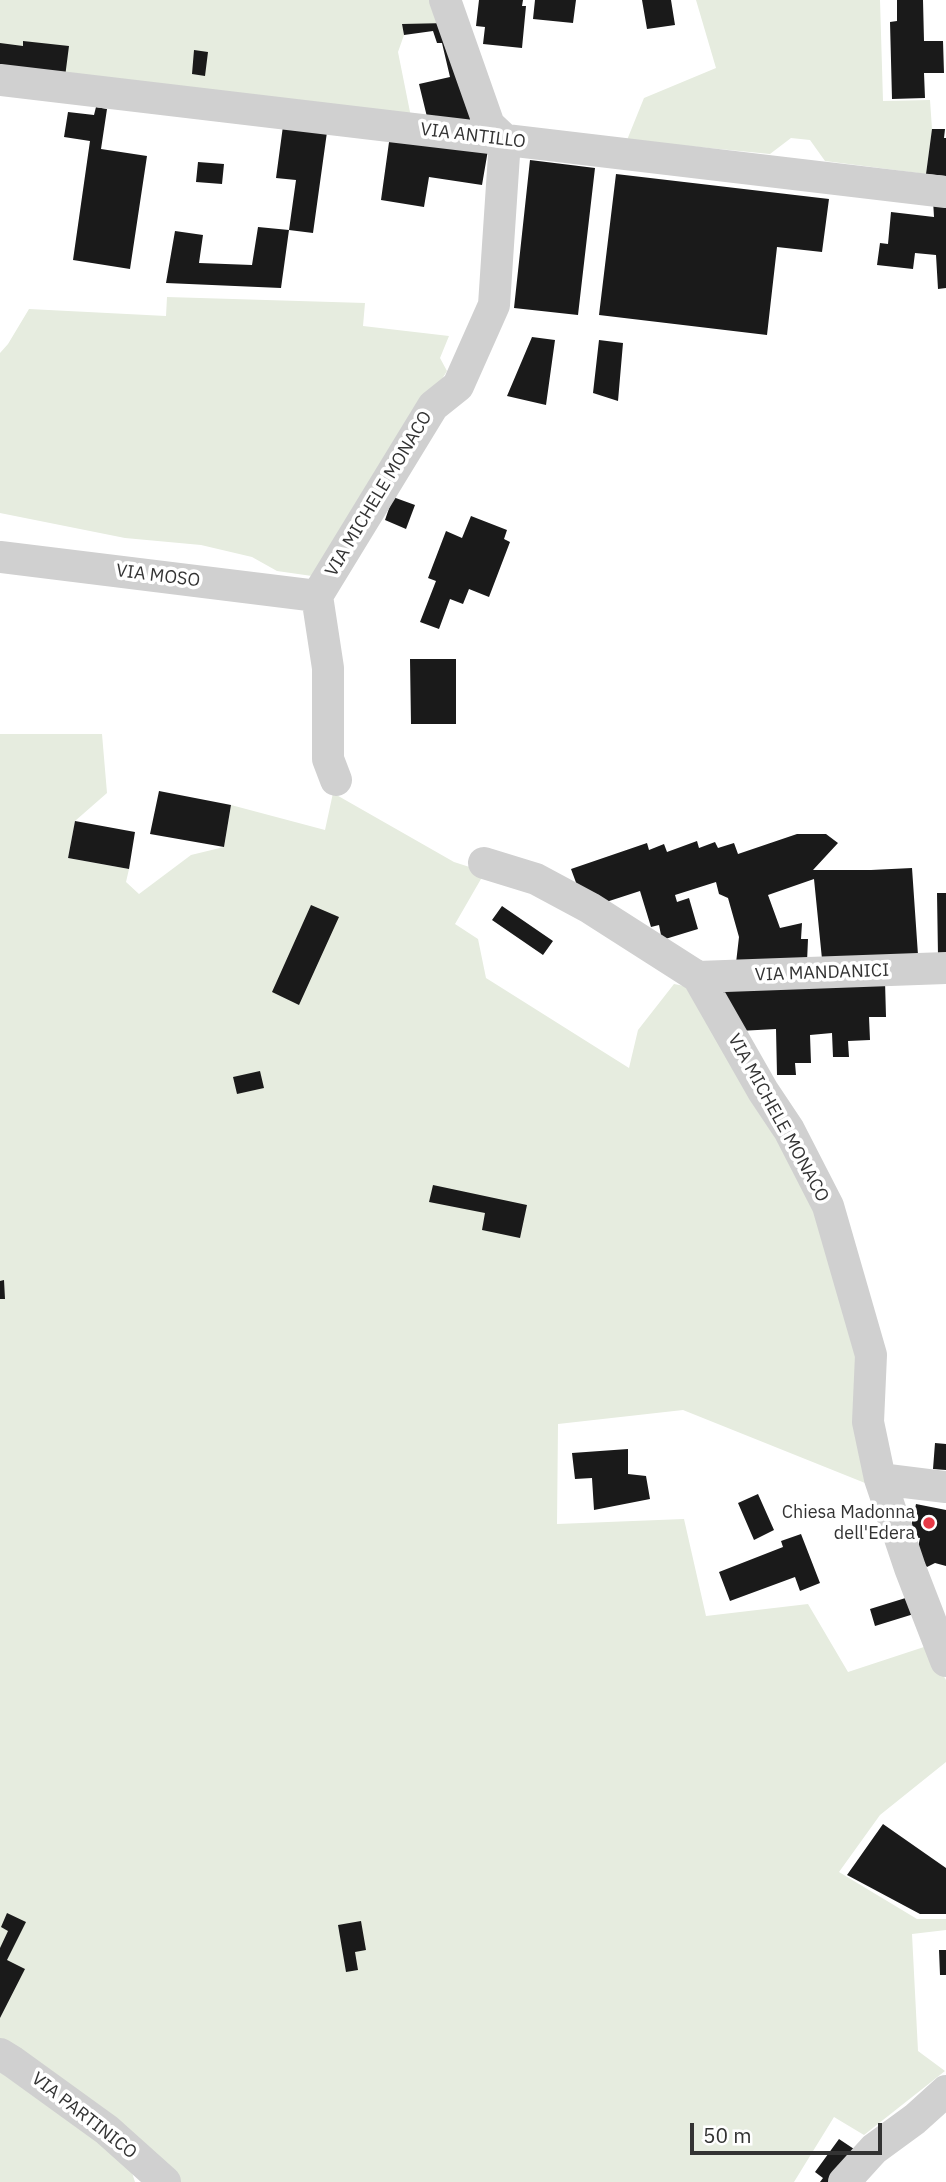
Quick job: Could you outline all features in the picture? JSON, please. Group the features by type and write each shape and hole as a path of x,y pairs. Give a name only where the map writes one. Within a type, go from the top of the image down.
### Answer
{"street":[{"path":"445,0 489,125 505,140"},
{"name":"VIA ANTILLO","path":"0,80 946,192"},
{"name":"VIA MICHELE MONACO","path":"335,780 328,759 328,668 317,596 432,407 458,386 494,305 505,140"},
{"name":"VIA MOSO","path":"0,557 317,596"},
{"name":"VIA MICHELE MONACO","path":"484,863 536,879 579,902 698,977 763,1091 789,1130 828,1206 870,1356 868,1422 880,1479 910,1568 946,1661"},
{"name":"VIA MANDANICI","path":"698,977 946,968"},
{"path":"880,1479 946,1487"},
{"name":"VIA PARTINICO","path":"0,2054 107,2130 165,2182"},
{"path":"844,2182 874,2149 915,2119 946,2091"}],"shaded area":[{"path":"0,0 439,0 447,23 402,25 404,35 398,52 411,117 0,69"},
{"path":"696,0 880,0 883,101 930,100 932,129 926,174 825,161 810,140 791,138 770,154 627,140 644,98 716,68"},
{"path":"167,297 365,303 363,326 449,336 440,358 447,371 319,577 277,571 252,557 201,545 125,538 0,513 0,353 29,309 166,316"},
{"path":"0,734 102,734 107,793 75,821 68,858 129,869 126,882 139,894 191,855 224,847 231,805 325,830 333,793 454,862 485,872 455,924 478,939 486,978 629,1068 638,1030 674,984 695,988 821,1207 864,1356 865,1483 683,1410 558,1424 557,1524 684,1519 706,1616 808,1604 848,1672 927,1646 946,1680 946,1762 880,1815 839,1872 917,1919 946,1919 946,1930 912,1934 918,2051 945,2071 864,2135 834,2117 794,2182 176,2182 0,2042"},
{"path":"0,2066 127,2157 135,2182 0,2182"}],"building":[{"path":"479,0 523,0 522,6 526,6 522,48 483,44 485,27 476,26"},
{"path":"535,0 576,0 573,23 533,19"},
{"path":"642,0 671,0 675,25 647,29"},
{"path":"897,0 923,0 924,41 943,41 944,73 924,73 925,98 892,99 890,22 897,21"},
{"path":"447,23 481,126 428,121 419,84 450,77 442,43 437,43 433,31 404,35 402,24"},
{"path":"23,41 69,46 65,77 0,69 0,43 23,46"},
{"path":"194,50 208,52 205,76 192,74"},
{"path":"96,107 107,109 101,149 147,156 130,269 73,260 90,141 64,137 68,112 94,115"},
{"path":"283,126 327,132 313,233 289,230 296,180 276,178"},
{"path":"932,129 945,129 946,176 926,174"},
{"path":"390,135 488,150 482,185 429,177 424,207 381,200"},
{"path":"530,160 595,168 578,315 514,308"},
{"path":"198,162 224,164 222,184 196,182"},
{"path":"616,174 829,199 822,252 777,247 767,335 599,315"},
{"path":"933,200 946,202 946,288 938,289 936,255 915,253 913,269 877,265 880,243 888,244 891,212 934,217"},
{"path":"258,227 289,230 281,288 166,283 175,231 203,235 199,263 252,265"},
{"path":"532,337 555,340 546,405 507,396"},
{"path":"599,340 623,343 618,401 593,393"},
{"path":"393,497 415,505 406,529 385,520"},
{"path":"471,516 507,530 504,539 510,542 489,597 469,589 463,604 450,599 439,629 420,622 436,581 428,578 446,531 462,538"},
{"path":"410,659 456,659 456,724 411,724"},
{"path":"159,791 231,805 224,847 150,834"},
{"path":"75,821 135,832 129,869 68,858"},
{"path":"797,834 826,834 838,843 813,870 912,868 918,955 822,959 814,879 768,895 780,928 802,923 801,939 808,939 807,962 736,963 739,937 728,898 719,894 716,882 675,895 677,902 689,898 698,929 662,940 659,925 651,927 640,891 603,903 578,888 571,869 647,843 649,850 664,844 667,852 697,841 699,848 715,842 718,848 734,843 738,854"},
{"path":"937,893 946,893 946,956 938,956"},
{"path":"311,905 339,917 299,1005 272,992"},
{"path":"502,906 553,941 543,955 492,920"},
{"path":"885,981 886,1017 869,1017 870,1040 848,1041 849,1057 833,1057 832,1033 810,1035 811,1063 795,1063 796,1075 777,1075 776,1029 739,1031 721,987"},
{"path":"260,1071 264,1088 237,1094 233,1077"},
{"path":"433,1185 527,1205 520,1238 482,1230 485,1213 429,1202"},
{"path":"4,1280 5,1299 0,1299 0,1281"},
{"path":"935,1443 946,1444 946,1470 933,1469"},
{"path":"628,1449 628,1474 646,1476 650,1499 594,1510 592,1478 575,1479 572,1453"},
{"path":"758,1494 774,1530 754,1540 738,1503"},
{"name":"Chiesa Madonna dell'Edera","path":"916,1504 946,1510 946,1566 935,1563 927,1567 916,1557 920,1538 909,1536"},
{"path":"801,1534 820,1583 800,1591 795,1577 730,1601 719,1572 783,1547 781,1541"},
{"path":"912,1596 917,1613 875,1626 870,1609"},
{"path":"883,1824 946,1868 946,1914 920,1914 847,1875"},
{"path":"7,1913 26,1922 7,1960 25,1969 0,2018 0,1948 8,1931 1,1927"},
{"path":"361,1921 366,1950 355,1952 358,1970 346,1972 338,1925"},
{"path":"939,1950 946,1950 946,1975 940,1975"},
{"path":"839,2139 857,2151 835,2182 820,2182 823,2178 815,2172"}],"place":[{"name":"Chiesa Madonna dell'Edera","path":"929,1523"}]}
